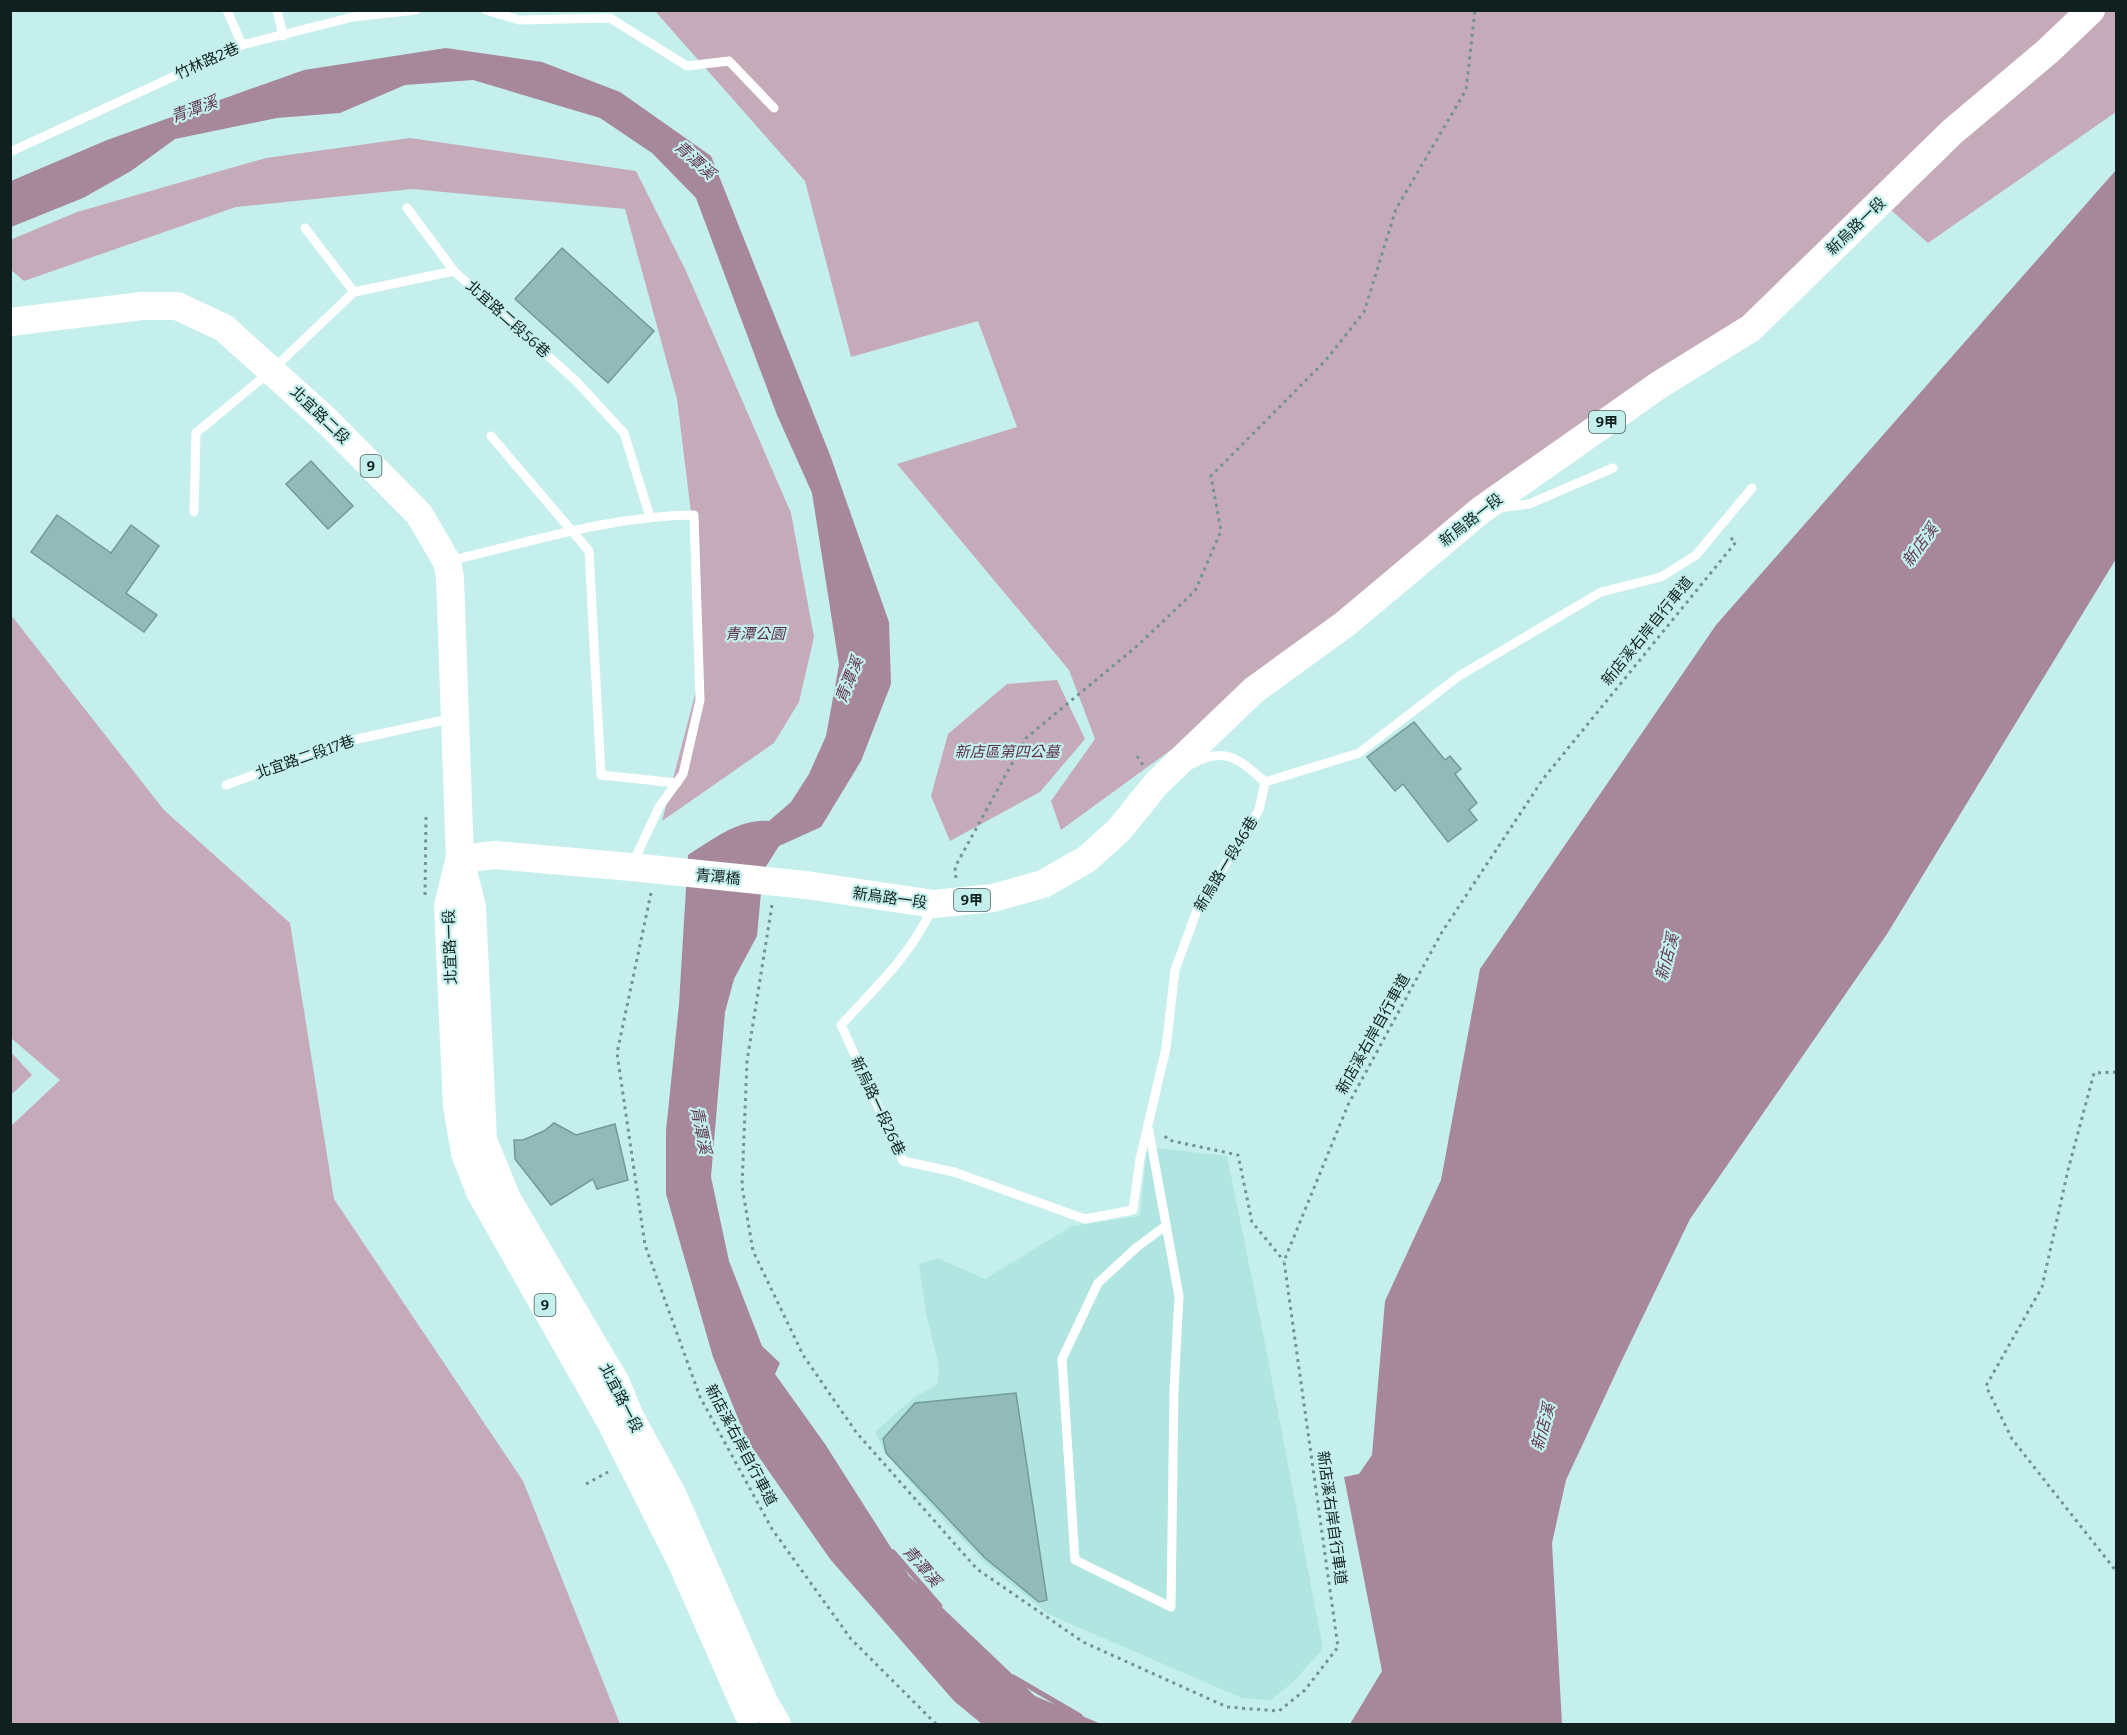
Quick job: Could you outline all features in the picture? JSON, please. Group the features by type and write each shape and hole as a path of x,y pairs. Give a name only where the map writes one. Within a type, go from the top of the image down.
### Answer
{"main road":[{"name":"新烏路一段","path":"806,885 945,903 993,898 1043,884 1087,859 1119,830 1157,783 1254,690 1345,624 1481,510 1659,385 1751,328 1952,132 2048,51 2091,10"},
{"name":"北宜路二段","path":"10,322 142,306 177,306 224,328 328,422 419,514 447,562 453,627 460,859"},
{"name":"9甲","path":"460,859 495,855 644,869"},
{"name":"北宜路一段","path":"460,859 448,906 457,1106 465,1153 480,1192 609,1419 681,1561 755,1725"},
{"name":"北宜路一段","path":"460,859 472,907 483,1140 507,1198 616,1383 672,1494 764,1702 777,1725"},
{"name":"青潭橋","path":"644,869 806,885"}],"lane":[{"path":"227,10 242,45"},
{"path":"277,10 284,36"},
{"name":"竹林路2巷","path":"10,152 242,45 284,36 352,14 416,10"},
{"path":"486,10 519,20 610,18 687,66 729,61 774,108"},
{"path":"407,208 454,271"},
{"path":"194,512 196,433 272,370 354,292 305,228"},
{"name":"北宜路二段56巷","path":"354,292 454,271 576,381 624,433 650,517"},
{"path":"491,436 589,551 601,775 677,783"},
{"path":"1481,510 1529,504 1613,468"},
{"path":"1119,830 1193,762 1218,753 1240,760 1265,782 1359,753 1459,676 1601,592 1661,577 1696,555 1752,488"},
{"path":"447,562 571,530 650,517 694,515 700,700 683,774 659,807 644,869"},
{"name":"北宜路二段17巷","path":"226,785 344,742 455,717"},
{"name":"新烏路一段46巷","path":"1148,1125 1166,1048 1175,970 1180,953 1197,910 1259,810 1265,782"},
{"name":"新烏路一段26巷","path":"945,903 904,957 841,1024 903,1161 954,1172 1085,1219 1133,1210 1148,1125"},
{"path":"1148,1125 1164,1227 1179,1296 1174,1390 1171,1607 1075,1560 1062,1359 1098,1283 1137,1247 1164,1227"}],"path":[{"path":"945,903 955,867 1026,738 1137,646 1194,591 1221,531 1211,476 1326,360 1364,312 1396,209 1466,90 1475,10"},
{"name":"新店溪右岸自行車道","path":"776,882 747,1061 742,1186 753,1251 803,1355 856,1432 977,1569 1083,1642 1227,1707 1279,1711 1305,1690 1338,1647 1284,1262 1348,1105 1442,932 1543,779 1736,542 1719,528"},
{"path":"425,906 426,816"},
{"name":"新店溪右岸自行車道","path":"644,869 617,1053 645,1245 700,1397 772,1529 844,1630 936,1725"},
{"path":"2116,1072 2094,1073 2068,1170 2042,1287 1986,1386 2012,1439 2116,1571"},
{"path":"1152,1110 1168,1140 1238,1155 1252,1222 1284,1262"},
{"path":"586,1484 608,1472"}],"shaded area":[{"path":"1147,1147 1227,1156 1323,1649 1292,1683 1270,1700 1242,1698 1048,1614 984,1562 885,1453 875,1432 912,1399 938,1384 939,1366 926,1312 919,1264 937,1258 985,1279 1072,1226 1140,1216"}],"green space":[{"path":"655,11 2116,11 2116,112 1928,243 1874,195 1735,339 1061,830 1051,801 1095,739 1069,670 897,464 1017,427 978,321 851,357 805,181"},
{"name":"青潭公園","path":"410,138 636,171 686,271 791,513 814,637 799,702 774,743 662,821 699,679 696,553 677,399 625,209 412,189 236,207 24,281 11,270 10,240 77,212 266,158"},
{"path":"11,615 164,810 290,923 334,1199 523,1481 620,1724 11,1724 11,1126 60,1080 11,1038"},
{"name":"新店區第四公墓","path":"1057,680 1085,739 1040,792 950,841 931,796 948,734 1007,684"},
{"path":"10,1051 32,1075 11,1095 10,1095"}],"water":[{"path":"446,48 542,62 620,92 711,156 830,455 889,622 891,684 861,761 821,827 779,846 763,871 757,936 734,979 725,1012 711,1177 729,1261 762,1346 780,1363 775,1374 825,1444 909,1576 1035,1696 1101,1724 982,1724 954,1701 830,1559 747,1440 713,1357 666,1194 666,1131 679,1004 688,855 737,827 747,823 769,821 791,802 809,774 826,736 839,665 812,493 777,415 696,198 652,153 600,118 473,80 405,85 340,113 277,118 175,139 131,171 83,198 11,227 11,181 107,140 304,70"},
{"name":"新店溪","path":"2116,170 2116,559 1887,934 1690,1219 1621,1362 1566,1480 1552,1543 1562,1724 1350,1724 1382,1671 1344,1477 1359,1474 1372,1455 1385,1301 1441,1180 1480,969 1716,625"}],"building":[{"path":"562,248 654,331 608,383 515,299"},
{"path":"311,461 353,506 328,529 286,484"},
{"path":"57,515 111,553 131,525 159,546 126,593 157,615 144,632 31,552"},
{"path":"1414,722 1445,760 1450,756 1461,769 1455,774 1477,803 1469,810 1477,820 1448,842 1403,784 1395,791 1367,757"},
{"path":"554,1123 576,1135 615,1124 628,1180 597,1189 593,1179 551,1205 515,1159 514,1140 523,1140 544,1131"},
{"path":"1016,1393 1047,1600 1039,1602 985,1558 886,1453 883,1439 915,1403"}],"waterway":[{"name":"青潭溪","path":"893,1552 940,1606"},
{"name":"青潭溪","path":"1013,1677 1080,1716"}]}
